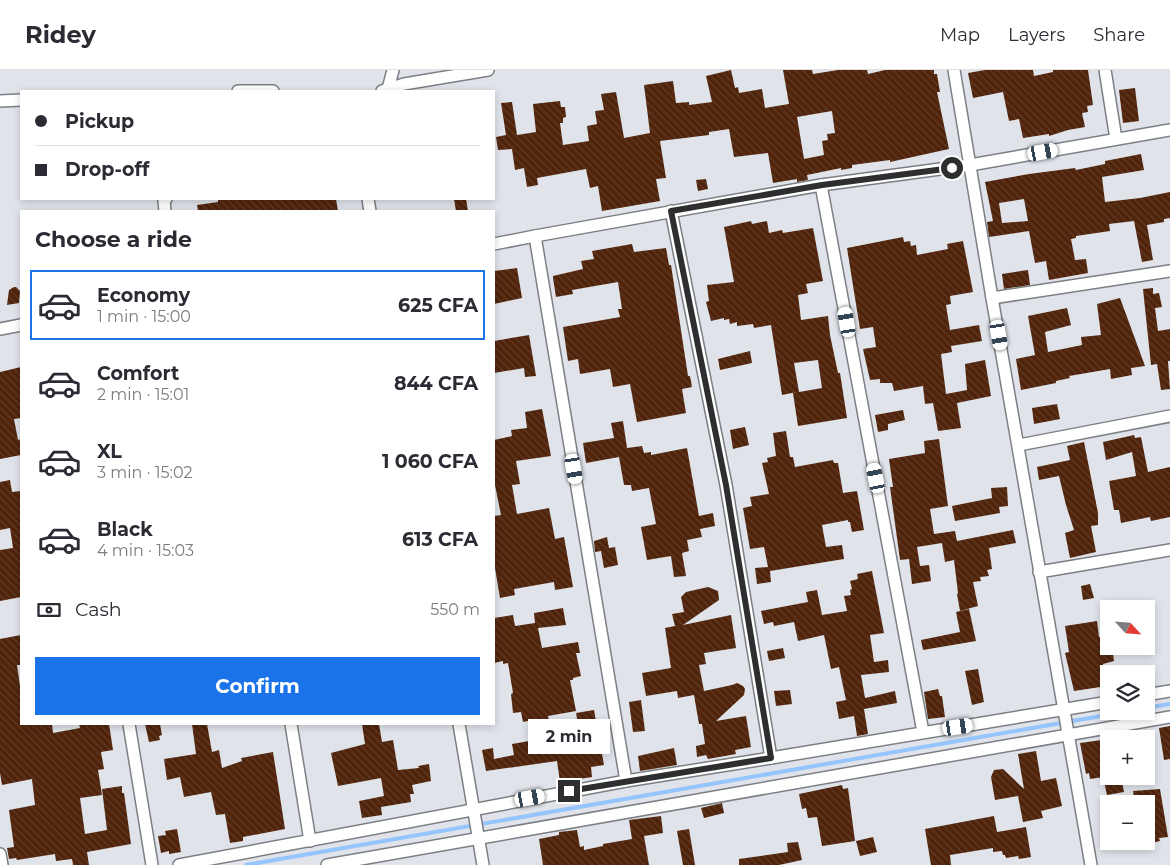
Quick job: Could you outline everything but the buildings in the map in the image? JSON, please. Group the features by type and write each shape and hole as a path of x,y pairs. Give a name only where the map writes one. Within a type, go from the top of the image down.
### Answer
{"street":[{"path":"385,90 393,70"},
{"path":"385,90 404,84 488,70"},
{"path":"954,70 1091,865"},
{"path":"1104,70 1116,140"},
{"path":"0,101 20,100"},
{"path":"495,244 822,185 970,165 1170,130"},
{"path":"822,185 923,732"},
{"path":"671,211 726,485 771,758"},
{"path":"535,236 626,781"},
{"path":"992,298 1170,271"},
{"path":"0,329 20,325"},
{"path":"1019,445 1170,416"},
{"path":"1040,572 1170,550"},
{"path":"1155,694 1170,691"},
{"path":"327,865 1066,722 1100,706"},
{"path":"179,865 474,812 626,781 923,732 1170,716"},
{"path":"129,725 152,865"},
{"path":"291,725 310,841"},
{"path":"459,725 483,865"},
{"path":"0,854 2,865"}],"waterway":[{"path":"1155,706 1170,704"},
{"path":"246,865 1100,716"}],"route":[{"path":"569,791 771,758 726,485 671,211 822,185 952,168"}]}
